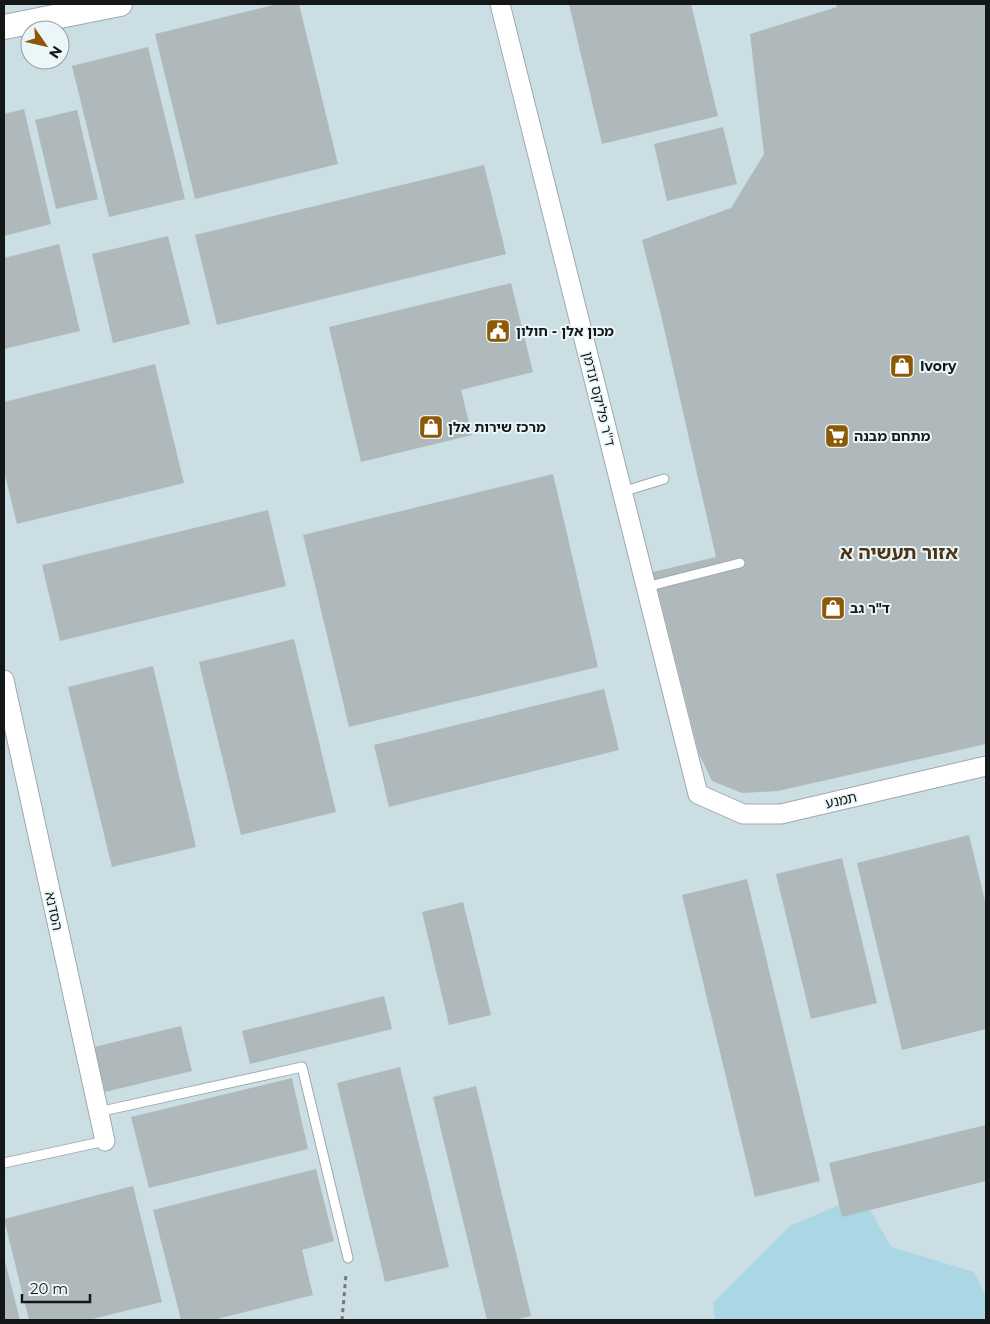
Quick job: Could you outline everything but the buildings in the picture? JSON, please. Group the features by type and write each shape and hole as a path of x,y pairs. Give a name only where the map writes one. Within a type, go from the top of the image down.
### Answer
{"street":[{"path":"4,27 120,4"},
{"name":"ד''ר פליקס זנדמן","path":"500,4 698,794"},
{"name":"הסדנא","path":"4,680 105,1141"},
{"name":"תמנע","path":"698,794 743,814 781,814 986,766"}],"lane":[{"path":"622,492 664,479"},
{"path":"646,587 740,563"},
{"path":"98,1112 302,1067 348,1258"},
{"path":"4,1163 105,1141"}],"path":[{"path":"342,1320 348,1258"}],"shaded area":[{"path":"4,4 986,4 986,1320 4,1320"},
{"path":"862,1195 891,1247 974,1272 986,1297 986,1320 715,1320 713,1303 790,1226"}],"place":[{"name":"מכון אלן - חולון","path":"498,331"},
{"name":"Ivory","path":"902,366"},
{"name":"מרכז שירות אלן","path":"431,427"},
{"name":"מתחם מבנה","path":"837,436"},
{"name":"ד\"ר גב","path":"833,608"}],"district":[{"name":"אזור תעשיה א","path":"899,552"}]}
